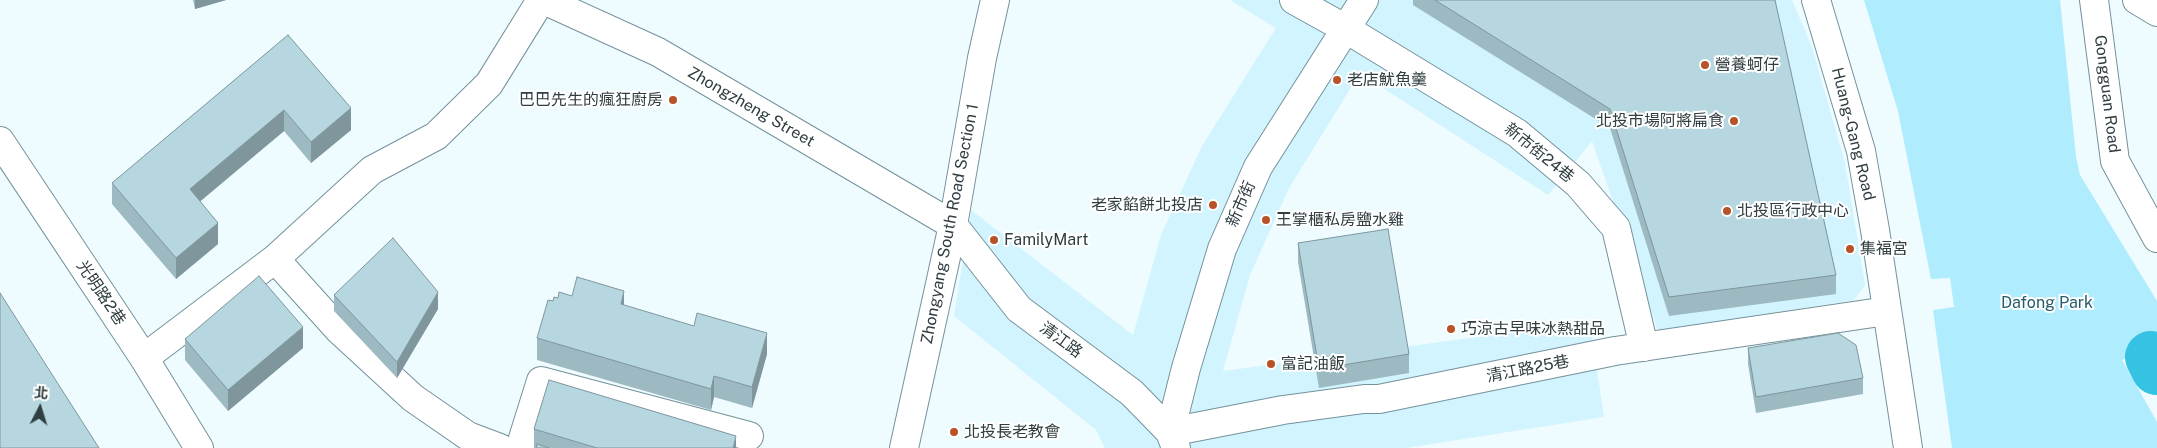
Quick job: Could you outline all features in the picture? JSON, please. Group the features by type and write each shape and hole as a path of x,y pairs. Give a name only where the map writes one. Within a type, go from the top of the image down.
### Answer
{"street":[{"path":"144,358 276,259 372,170 436,136 489,84 540,0"},
{"name":"Zhongzheng Street","path":"544,0 658,52 953,226"},
{"name":"Zhongyang South Road Section 1","path":"904,448 953,226 982,58 995,0"},
{"name":"新市街24巷","path":"1294,0 1346,29 1517,132 1578,184 1616,228 1644,347"},
{"name":"新市街","path":"1173,440 1186,368 1222,248 1258,167 1364,0"},
{"name":"Huang-Gang Road","path":"1816,0 1860,151 1875,230 1908,448"},
{"name":"Gongguan Road","path":"2094,0 2115,161 2157,238"},
{"path":"2137,0 2157,12"},
{"name":"光明路2巷","path":"0,141 144,358 199,448"},
{"name":"清江路","path":"953,226 1019,309 1132,393 1173,440"},
{"path":"276,259 339,330 413,398 468,436 500,448"},
{"name":"清江路25巷","path":"1173,440 1283,410 1364,399 1379,399 1644,347 1887,311"},
{"path":"520,448 541,381 749,436"}],"shaded area":[{"path":"1230,0 1792,0 1812,47 1845,163 1865,285 1854,300 1658,331 1592,141 1548,195 1360,73 1289,188 1250,275 1223,371 1590,322 1604,417 1406,448 1105,448 1096,430 954,316 971,210 1133,335 1161,235 1202,146 1276,28"}],"green space":[{"name":"Dafong Park","path":"1864,0 2060,0 2076,157 2080,175 2157,301 2157,341 2122,360 2157,422 2157,448 1952,448 1933,310 1954,307 1950,278 1931,279 1898,111"}],"building":[{"name":"北投區行政中心","path":"1435,0 1775,0 1836,275 1669,297 1610,109"},
{"path":"288,35 351,108 311,142 284,110 190,189 218,223 176,258 112,183"},
{"path":"1388,229 1409,354 1319,369 1298,243"},
{"path":"393,238 438,292 397,362 334,295"},
{"path":"259,276 303,327 228,390 185,339"},
{"path":"577,277 624,291 621,304 694,326 697,313 767,333 752,387 714,376 711,389 537,338 548,300 553,301 554,297 558,298 559,292 572,296"},
{"path":"0,293 99,448 0,448"},
{"path":"1838,333 1856,345 1863,378 1756,397 1748,348"},
{"path":"549,380 736,436 733,448 597,448 534,429"},
{"path":"537,444 549,448 536,448"}],"waterway":[{"path":"2151,357 2157,369"}],"place":[{"name":"營養蚵仔","path":"1705,65"},
{"name":"老店魷魚羹","path":"1337,80"},
{"name":"巴巴先生的瘋狂廚房","path":"673,100"},
{"name":"北投市場阿將扁食","path":"1734,121"},
{"name":"老家餡餅北投店","path":"1213,205"},
{"name":"北投區行政中心","path":"1727,211"},
{"name":"王掌櫃私房鹽水雞","path":"1266,220"},
{"name":"FamilyMart","path":"994,240"},
{"name":"集福宮","path":"1850,249"},
{"name":"巧涼古早味冰熱甜品","path":"1451,329"},
{"name":"富記油飯","path":"1271,364"},
{"name":"北投長老教會","path":"954,432"}]}
